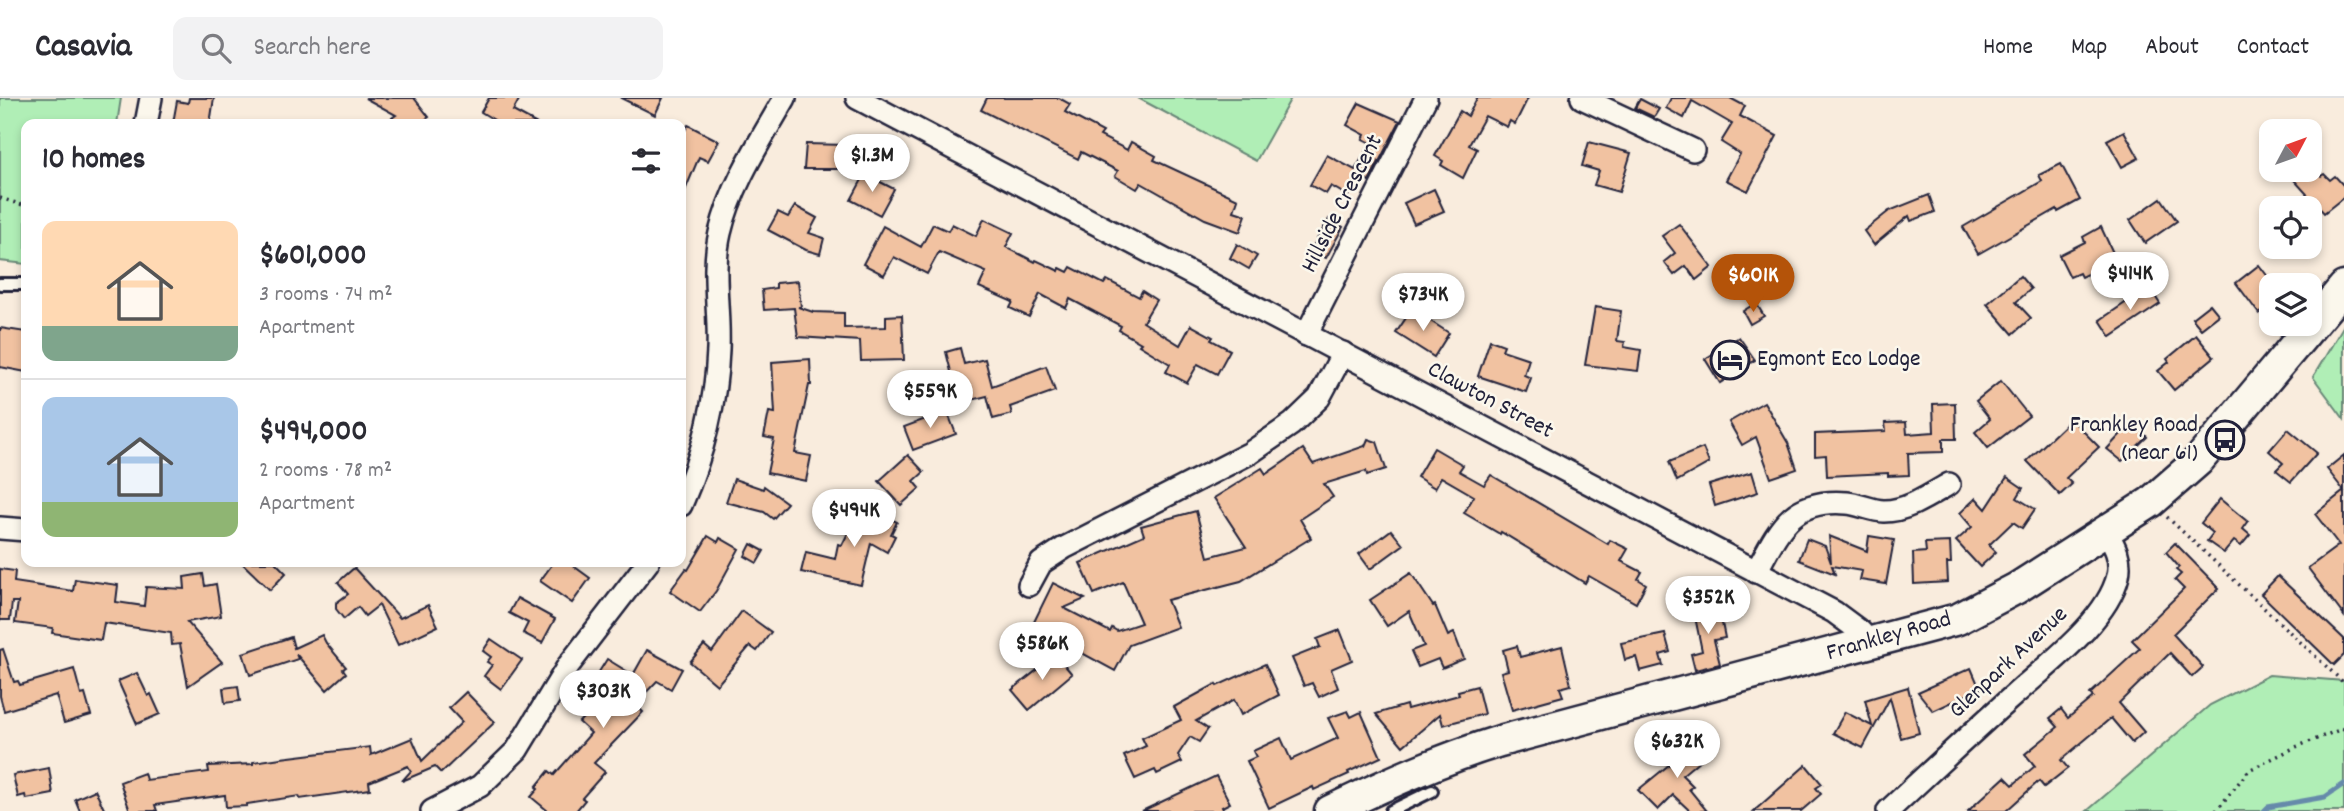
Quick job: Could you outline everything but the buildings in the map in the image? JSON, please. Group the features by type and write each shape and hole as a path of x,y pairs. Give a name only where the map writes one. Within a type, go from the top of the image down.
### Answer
{"street":[{"path":"147,119 151,98"},
{"path":"686,494 702,447 716,384 717,254 720,231 743,173 785,98"},
{"name":"Hillside Crescent","path":"1306,335 1426,98"},
{"path":"1582,98 1693,150"},
{"name":"Clawton Street","path":"866,100 1834,612 1861,632 1865,645"},
{"name":"Frankley Road","path":"1330,811 1401,777 1475,748 1958,619 2017,588 2151,502 2198,461 2344,287"},
{"path":"1029,585 1041,563 1064,548 1250,453 1292,424 1318,398 1343,353"},
{"path":"1756,572 1778,530 1791,516 1806,507 1824,503 1849,503 1885,511 1912,505 1949,484"},
{"path":"0,528 21,530"},
{"name":"Glenpark Avenue","path":"1888,811 2056,659 2091,623 2118,577 2119,559 2106,531"},
{"path":"432,811 480,786 517,750 568,666 640,567"}],"lane":[{"path":"0,284 21,284"},
{"path":"1391,811 1432,791"}],"path":[{"path":"0,198 21,204"},
{"path":"2151,502 2344,683"},
{"path":"2216,811 2249,770 2344,728"}],"green space":[{"path":"0,98 121,98 118,119 21,119 21,263 0,261"},
{"path":"1138,98 1291,98 1256,161"},
{"path":"2344,325 2344,419 2313,377"},
{"path":"2269,675 2344,681 2344,811 2087,811 2210,705"}],"waterway":[{"path":"2264,811 2268,807 2325,797 2344,784"}],"place":[{"name":"Egmont Eco Lodge","path":"1730,360"},
{"name":"Frankley Road (near 61)","path":"2225,440"}]}
